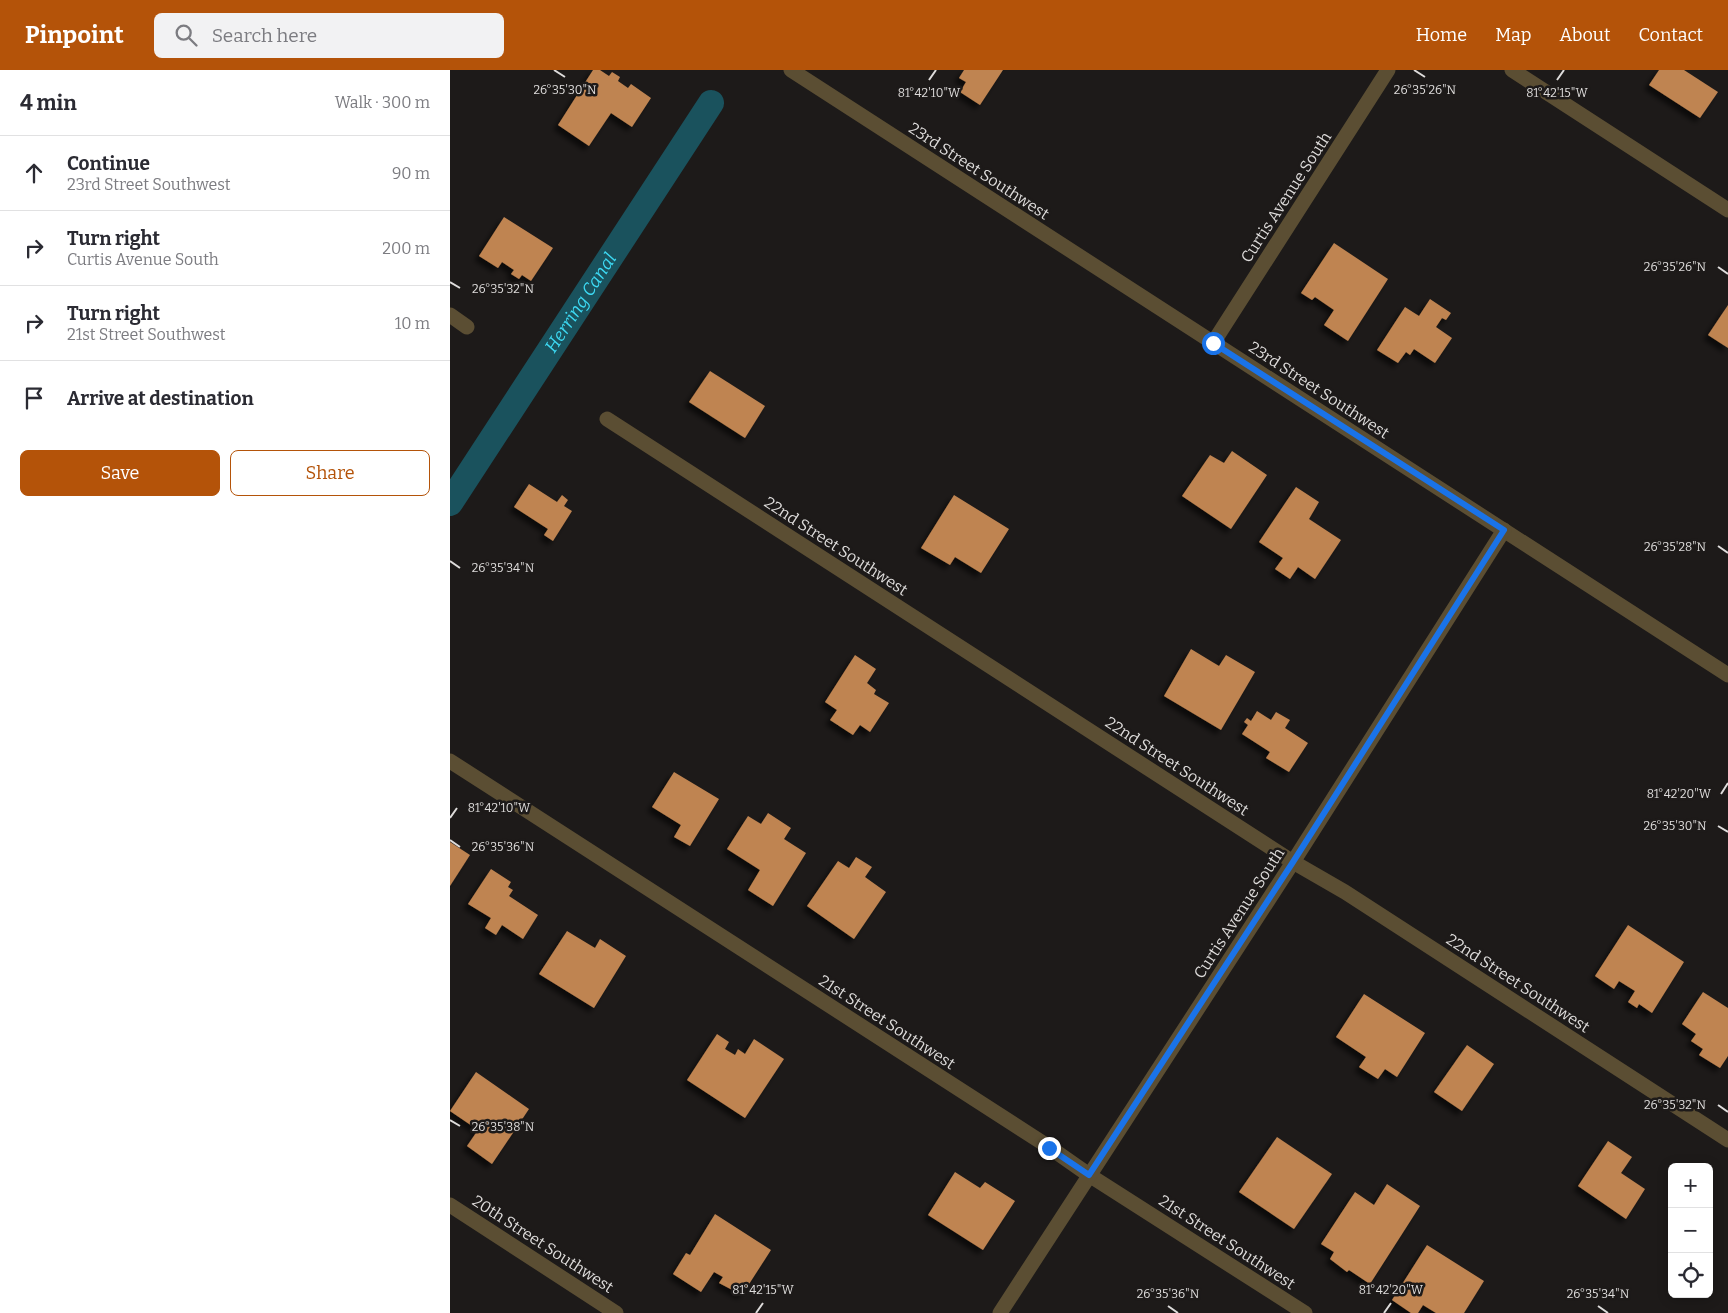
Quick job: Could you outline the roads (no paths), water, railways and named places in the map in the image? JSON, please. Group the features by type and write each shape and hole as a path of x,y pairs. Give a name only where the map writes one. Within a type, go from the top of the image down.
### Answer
{"street":[{"name":"23rd Street Southwest","path":"791,70 1728,675"},
{"name":"Curtis Avenue South","path":"1213,343 1388,70"},
{"path":"1512,70 1728,210"},
{"path":"450,315 467,327"},
{"name":"22nd Street Southwest","path":"608,418 1293,862 1345,892 1728,1140"},
{"name":"Curtis Avenue South","path":"1000,1313 1293,862 1504,530"},
{"name":"21st Street Southwest","path":"450,761 1305,1313"},
{"name":"20th Street Southwest","path":"450,1205 616,1313"}],"waterway":[{"name":"Herring Canal","path":"450,503 711,103"}]}
